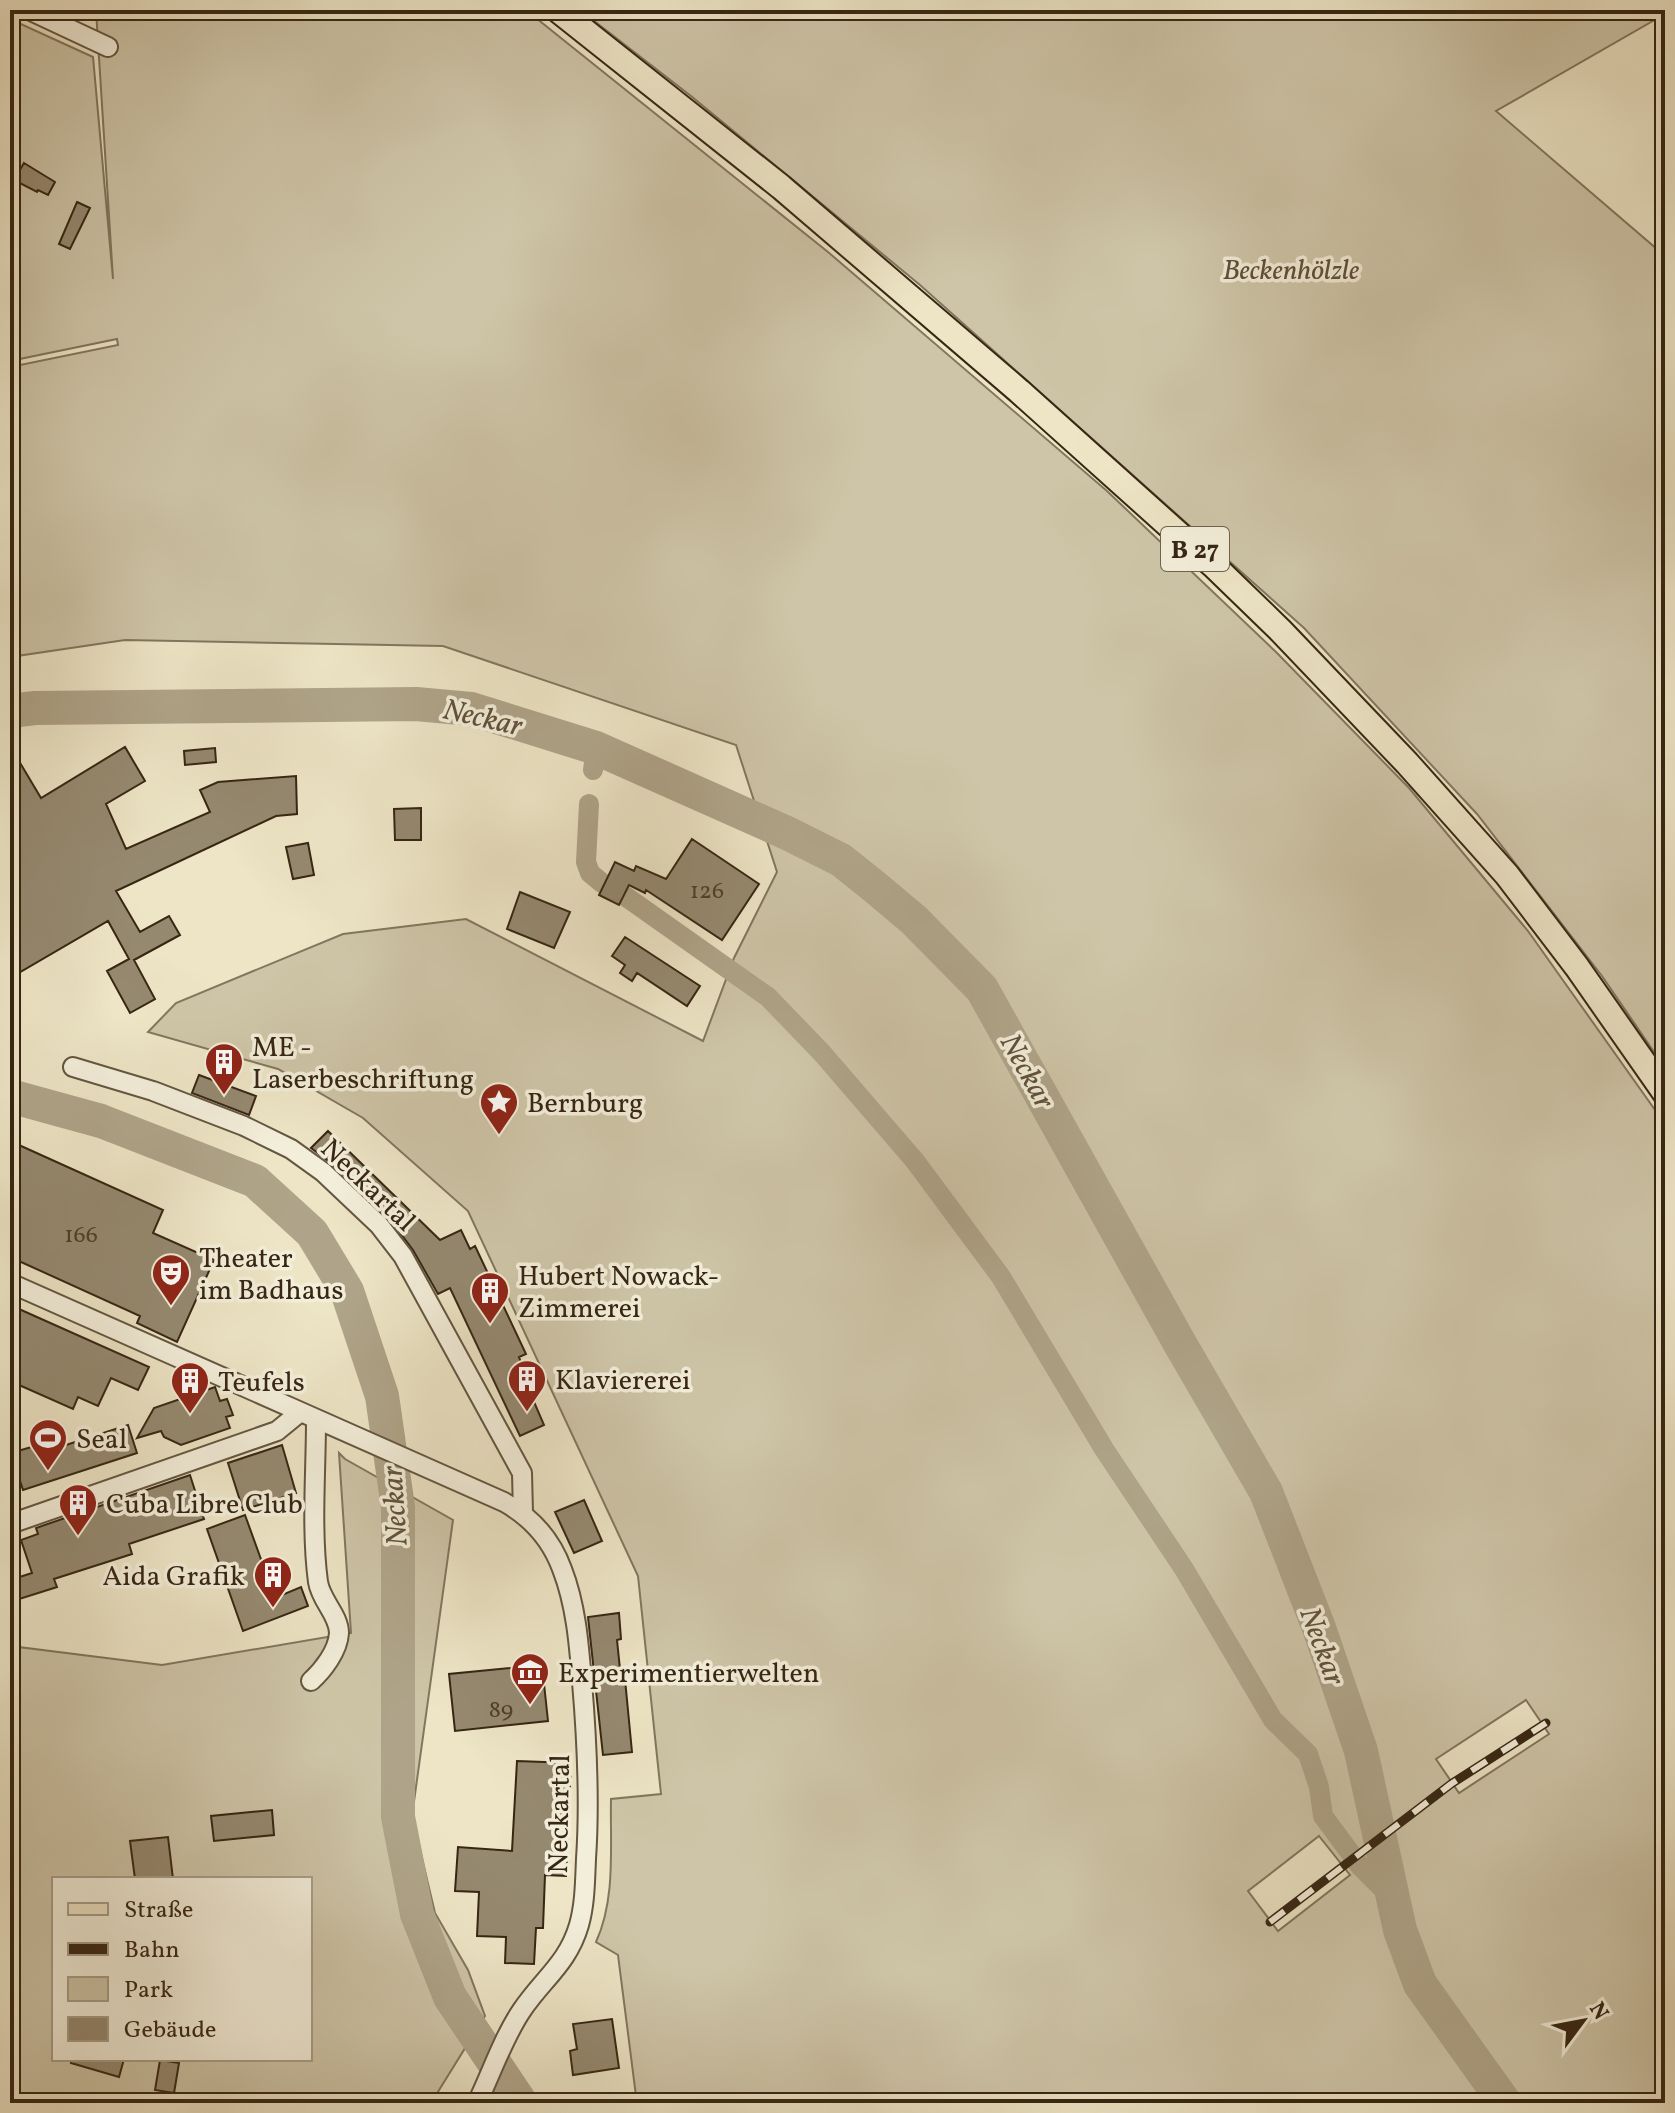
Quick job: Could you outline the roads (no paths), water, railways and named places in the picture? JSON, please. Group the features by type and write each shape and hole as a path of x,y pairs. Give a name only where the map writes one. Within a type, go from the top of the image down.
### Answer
{"main road":[{"name":"B 27","path":"558,10 793,198 1019,391 1213,565 1280,630 1407,763 1507,875 1577,967 1665,1093"}],"street":[{"path":"29,10 108,47"},
{"name":"Neckartal","path":"73,1067 153,1091 268,1137 323,1172 379,1225 403,1256 522,1473 523,1513"},
{"name":"Neckartal","path":"10,1283 523,1513 552,1547 572,1600 578,1642 587,1741 588,1822 584,1898 573,1943 560,1965 521,2011 477,2103"},
{"path":"10,1524 277,1431 307,1416 320,1594 335,1618 339,1633 333,1651 311,1681"}],"waterway":[{"name":"Neckar","path":"10,711 35,708 416,704 471,709 596,748 787,833 841,860 914,920 982,989 1266,1492 1319,1628 1361,1751 1400,1930 1420,1984 1505,2103"},
{"path":"593,770 596,748"},
{"path":"589,804 586,862 590,873 602,883"},
{"path":"625,896 768,997 822,1053 915,1161 1001,1277 1104,1449 1184,1569 1273,1720 1308,1754 1319,1787 1323,1816 1360,1866 1393,1899"},
{"name":"Neckar","path":"10,1096 101,1121 255,1181 312,1233 347,1291 382,1396 398,1507 398,1817 417,1914 450,1997 521,2103"}],"railway":[{"path":"1270,1922 1451,1784 1546,1723"}],"place":[{"name":"ME - Laserbeschriftung","path":"224,1096"},
{"name":"Bernburg","path":"499,1136"},
{"name":"Theater im Badhaus","path":"171,1307"},
{"name":"Hubert Nowack- Zimmerei","path":"490,1325"},
{"name":"Klaviererei","path":"527,1413"},
{"name":"Teufels","path":"190,1415"},
{"name":"Seal","path":"48,1472"},
{"name":"Cuba Libre Club","path":"78,1537"},
{"name":"Aida Grafik","path":"273,1609"},
{"name":"Experimentierwelten","path":"530,1706"}],"park label":[{"name":"Beckenhölzle","path":"1291,269"}]}
